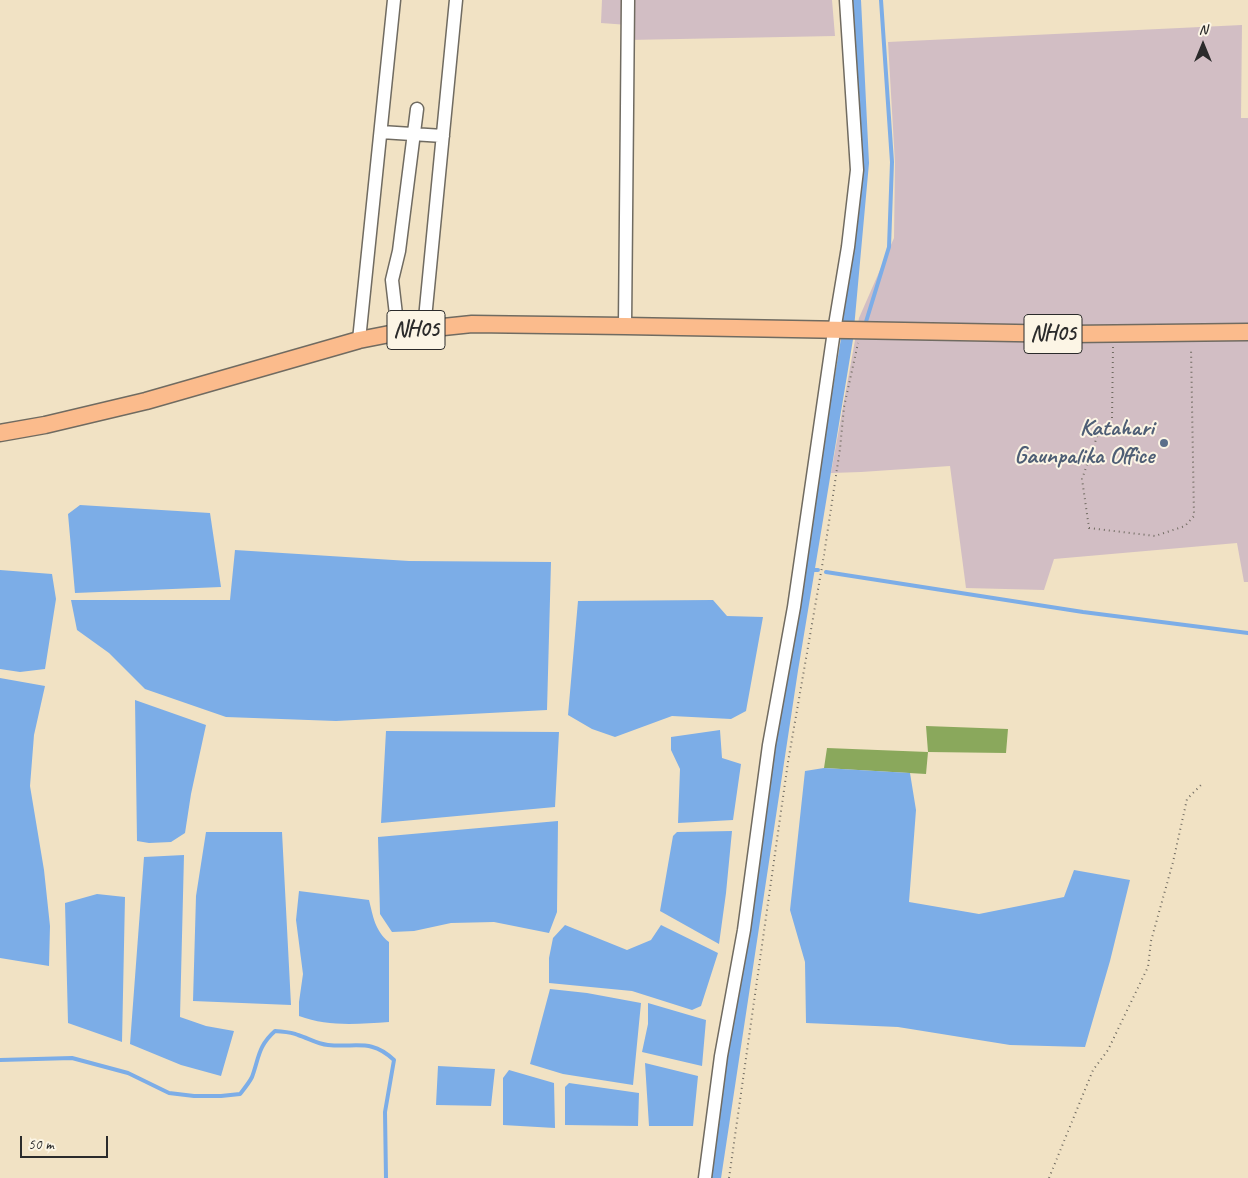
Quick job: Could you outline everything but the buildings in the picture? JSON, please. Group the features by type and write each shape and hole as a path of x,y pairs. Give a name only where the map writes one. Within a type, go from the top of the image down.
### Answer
{"main road":[{"name":"NH05","path":"0,434 146,401 359,340 398,332 472,324 1113,334 1248,332"}],"street":[{"path":"359,340 394,0"},
{"path":"424,329 456,0"},
{"path":"625,326 628,0"},
{"path":"705,1178 721,1056 744,930 769,745 794,607 850,331 848,247 857,170 846,0"},
{"path":"398,332 392,280 399,251 417,109"},
{"path":"381,132 443,136"}],"path":[{"path":"729,1178 788,762 824,555 840,448 844,407 857,344 850,331"},
{"path":"1113,334 1112,420 1098,434 1082,479 1088,528 1155,536 1185,526 1194,516 1191,333"},
{"path":"1049,1178 1093,1070 1108,1050 1148,966 1152,940 1174,862 1187,799 1202,784"}],"shaded area":[{"path":"602,0 832,0 835,36 628,40 628,25 601,23"},
{"path":"1242,25 1241,118 1248,118 1248,582 1244,582 1237,543 1054,559 1044,590 966,588 950,466 831,473 859,318 894,238 895,163 888,42"}],"green space":[{"path":"926,726 1008,729 1006,753 928,752"},
{"path":"827,748 928,752 926,774 824,768"}],"water":[{"path":"80,505 210,513 221,587 75,593 68,514"},
{"path":"235,550 409,561 551,562 547,710 336,721 226,717 145,689 109,653 77,630 71,600 230,600"},
{"path":"0,570 52,574 56,599 45,669 20,672 0,669"},
{"path":"713,600 727,616 763,617 746,711 731,719 672,716 615,737 592,729 568,715 578,601"},
{"path":"0,678 45,686 34,735 30,786 44,870 50,926 49,966 0,958"},
{"path":"135,700 206,725 191,794 185,833 171,842 149,843 137,841"},
{"path":"720,730 722,758 741,764 733,820 678,823 680,769 671,750 671,737"},
{"path":"386,731 559,732 555,807 381,823"},
{"path":"824,768 910,773 916,810 909,902 979,914 1064,897 1074,870 1130,880 1110,961 1085,1047 1010,1045 898,1027 806,1023 805,962 790,910 805,771"},
{"path":"558,821 557,912 549,933 494,922 451,923 414,931 392,932 380,914 378,837"},
{"path":"732,831 719,944 660,911 673,836 677,832"},
{"path":"206,832 282,832 291,1005 193,1001 196,896"},
{"path":"184,855 180,1017 206,1026 234,1031 221,1076 181,1065 130,1044 144,857"},
{"path":"299,891 369,900 378,928 389,942 389,1022 332,1023 299,1016 303,974 296,920"},
{"path":"97,894 125,897 122,1042 68,1023 65,903"},
{"path":"565,925 627,950 651,940 661,925 718,953 701,1006 692,1010 632,991 549,983 549,958 553,938"},
{"path":"550,989 587,993 641,1003 633,1085 563,1074 530,1064"},
{"path":"648,1003 706,1020 702,1066 642,1052 648,1024"},
{"path":"645,1063 698,1076 693,1126 649,1126"},
{"path":"438,1066 495,1069 491,1106 436,1105"},
{"path":"509,1070 554,1083 555,1128 503,1125 503,1078"},
{"path":"569,1083 639,1093 638,1126 565,1125 565,1087"}],"waterway":[{"path":"715,1178 792,670 847,339 863,163 855,0"},
{"path":"865,325 889,247 892,162 881,0"},
{"path":"809,570 818,570"},
{"path":"826,572 1083,612 1248,633"},
{"path":"0,1060 72,1058 128,1073 169,1093 194,1096 221,1096 240,1094 252,1077 262,1047 275,1031 293,1033 324,1044 370,1046 386,1053 394,1060 385,1112 386,1178"}],"place":[{"name":"Katahari Gaunpalika Office","path":"1164,443"}]}
